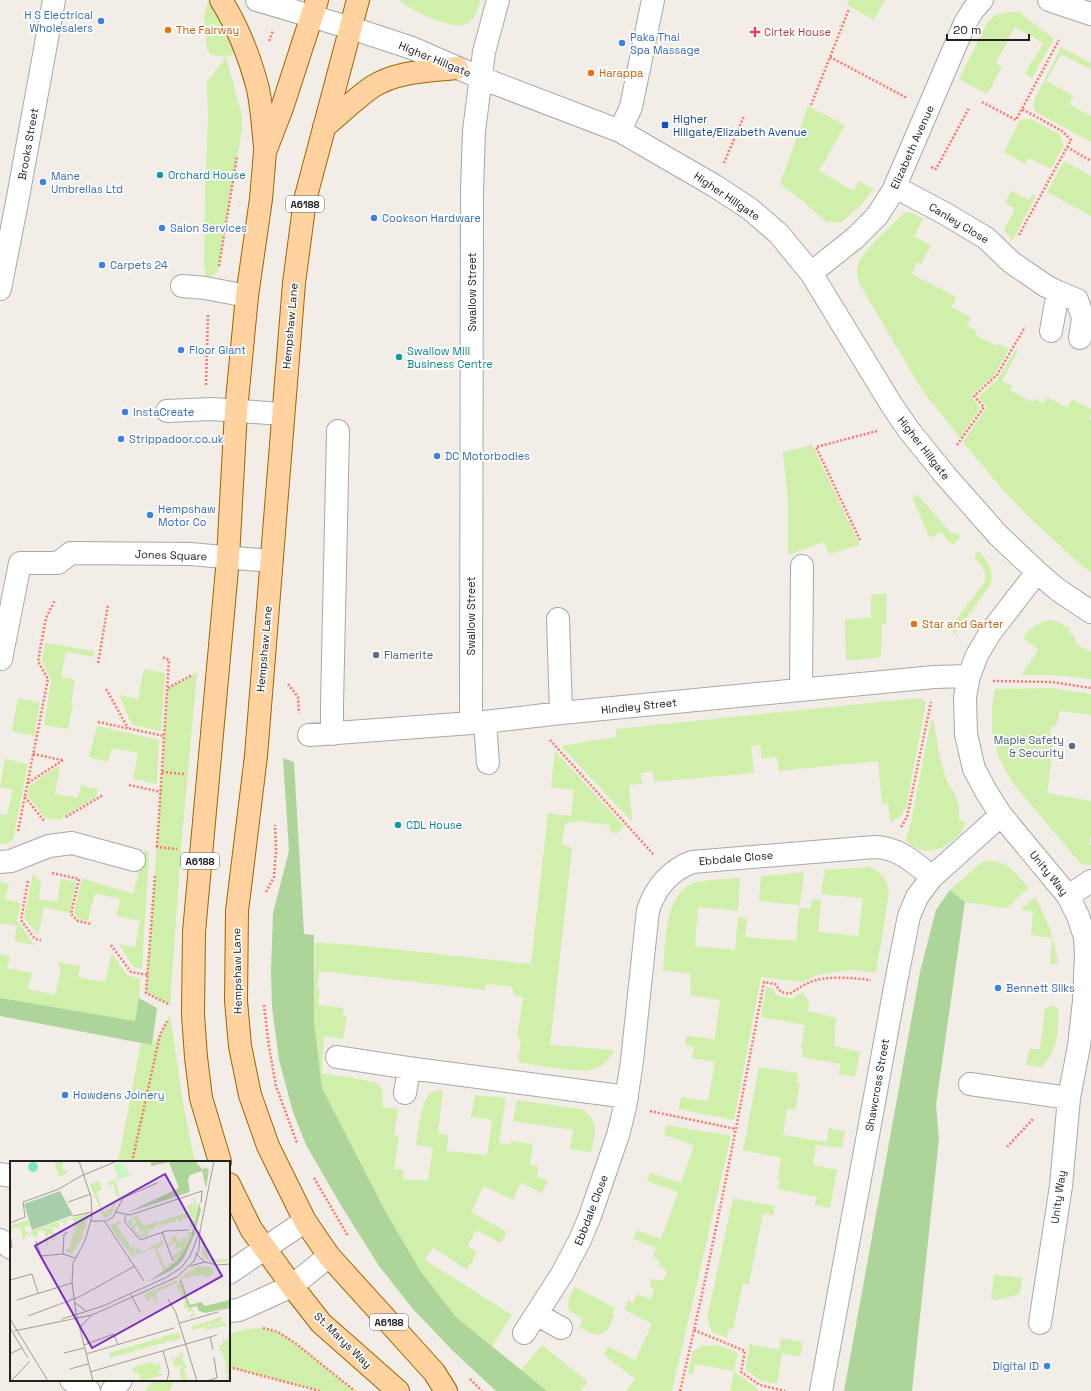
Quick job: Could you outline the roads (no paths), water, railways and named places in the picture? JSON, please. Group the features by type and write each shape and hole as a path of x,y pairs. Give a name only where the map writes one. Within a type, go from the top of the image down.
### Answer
{"main road":[{"path":"221,0 232,17 246,50 258,89 265,152"},
{"name":"A6188","path":"351,28 358,0"},
{"name":"A6188","path":"220,1161 201,1098 196,1057 193,1015 194,932 228,558 236,411 247,296 261,199 265,152 282,108 314,8"},
{"name":"Hempshaw Lane","path":"329,1256 305,1221 268,1146 250,1095 240,1046 236,1001 237,911 256,756 294,283 305,200 351,28"},
{"path":"324,127 373,87 390,79 409,73 457,68"},
{"path":"230,1186 251,1229 292,1286"},
{"name":"A6188","path":"329,1256 434,1372 446,1391"},
{"name":"St. Marys Way","path":"292,1286 321,1323 398,1391"}],"street":[{"name":"Brooks Street","path":"0,289 4,248 18,197 54,0"},
{"name":"Higher Hillgate","path":"257,0 314,8 351,28 412,48 481,78 620,131 714,186 750,209 779,234 811,273 891,404 908,429 945,475 994,530 1037,572 1058,590 1091,612"},
{"name":"Swallow Street","path":"488,763 478,722 472,190 474,131 484,52 498,0"},
{"path":"620,131 631,107 653,0"},
{"name":"Elizabeth Avenue","path":"811,273 854,238 877,216 895,188 965,23 973,10 982,0"},
{"path":"1049,0 1091,14"},
{"name":"Canley Close","path":"895,188 944,213 986,238 1011,262 1046,286 1076,300 1083,318 1080,338"},
{"path":"182,286 205,288 247,296"},
{"path":"1051,331 1058,292"},
{"path":"167,411 212,410 283,414"},
{"path":"332,734 338,432"},
{"name":"Jones Square","path":"1,659 20,563 58,563 71,554 190,554 271,561"},
{"path":"801,690 802,566"},
{"name":"Unity Way","path":"1037,572 990,633 969,676 965,697 966,734 974,769 1001,815 1068,896 1078,916 1085,938 1086,954 1084,1001 1069,1098 1061,1186 1040,1323"},
{"path":"558,619 561,713"},
{"name":"Hindley Street","path":"309,735 478,722 934,677 969,676"},
{"name":"Shawcross Street","path":"821,1391 893,995 908,923 917,897 932,877 1001,815"},
{"path":"0,862 11,861 33,852 72,843 134,860"},
{"name":"Ebbdale Close","path":"524,1333 572,1256 587,1225 618,1135 626,1102 637,1022 648,910 653,896 660,884 669,875 682,866 692,862 854,848 882,847 901,853 932,877"},
{"path":"1068,896 1091,882"},
{"path":"337,1056 626,1102"},
{"path":"405,1093 408,1068"},
{"path":"970,1084 1069,1098"},
{"path":"0,1174 10,1176"},
{"path":"230,1272 305,1221"},
{"path":"0,1240 10,1247"},
{"path":"230,1311 239,1310 292,1286 329,1256"},
{"path":"536,1314 561,1328"},
{"path":"73,1381 89,1391"},
{"path":"112,1391 120,1381"}],"place":[{"name":"H S Electrical Wholesalers","path":"101,21"},
{"name":"The Fairway","path":"168,30"},
{"name":"Cirtek House","path":"755,32"},
{"name":"Paka Thai Spa Massage","path":"622,43"},
{"name":"Harappa","path":"591,73"},
{"name":"Higher Hillgate/Elizabeth Avenue","path":"665,125"},
{"name":"Orchard House","path":"160,175"},
{"name":"Mane Umbrellas Ltd","path":"43,182"},
{"name":"Cookson Hardware","path":"374,218"},
{"name":"Salon Services","path":"162,228"},
{"name":"Carpets 24","path":"102,265"},
{"name":"Floor Giant","path":"181,350"},
{"name":"Swallow Mill Business Centre","path":"399,357"},
{"name":"InstaCreate","path":"125,412"},
{"name":"Strippadoor.co.uk","path":"121,439"},
{"name":"DC Motorbodies","path":"437,456"},
{"name":"Hempshaw Motor Co","path":"150,515"},
{"name":"Star and Garter","path":"914,624"},
{"name":"Flamerite","path":"376,655"},
{"name":"Maple Safety & Security","path":"1072,746"},
{"name":"CDL House","path":"398,825"},
{"name":"Bennett Silks","path":"998,988"},
{"name":"Howdens Joinery","path":"65,1095"},
{"name":"Digital ID","path":"1047,1366"}]}
